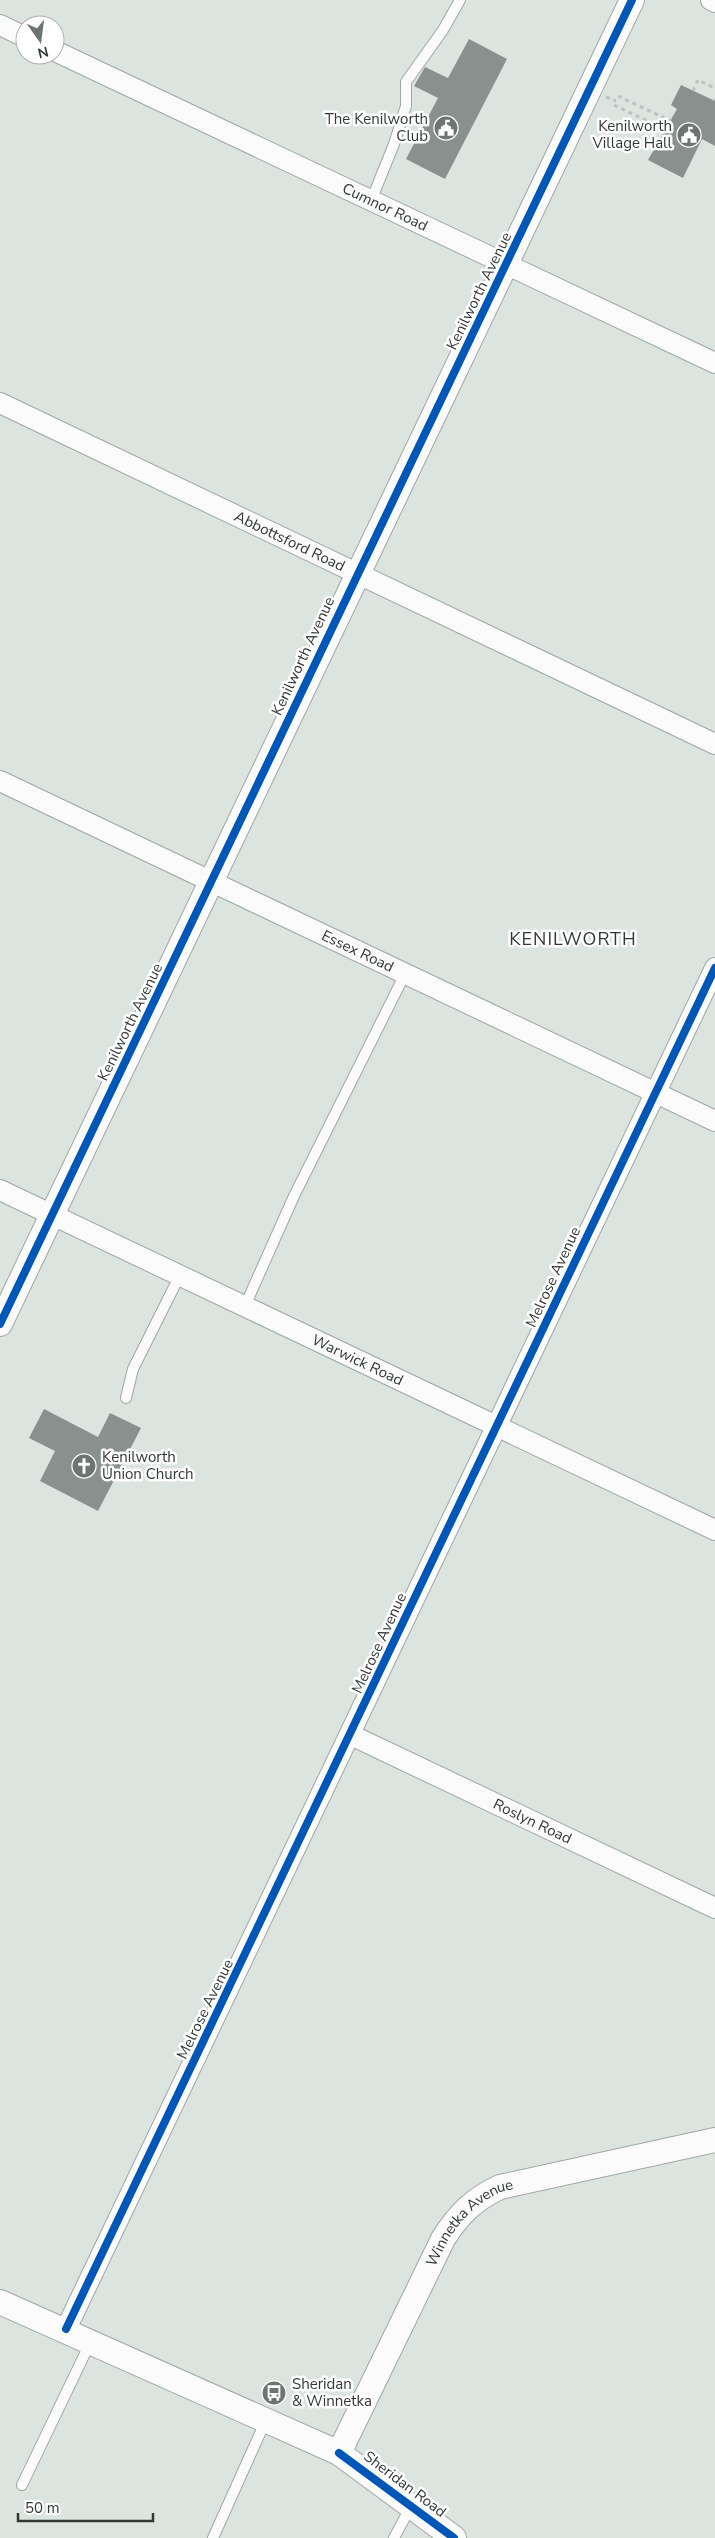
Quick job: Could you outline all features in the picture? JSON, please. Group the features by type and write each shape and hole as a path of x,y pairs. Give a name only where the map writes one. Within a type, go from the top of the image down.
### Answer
{"street":[{"name":"Kenilworth Avenue","path":"0,1324 212,884 357,572 507,266 632,0"},
{"path":"711,0 715,2"},
{"path":"0,25 15,32"},
{"name":"Cumnor Road","path":"65,56 371,202 715,362"},
{"name":"Abbottsford Road","path":"0,403 715,744"},
{"name":"Essex Road","path":"0,781 212,884 715,1122"},
{"name":"Melrose Avenue","path":"66,2329 351,1735 715,968"},
{"name":"Warwick Road","path":"0,1190 715,1530"},
{"name":"Roslyn Road","path":"351,1735 715,1908"},
{"name":"Winnetka Avenue","path":"340,2452 443,2239 466,2208 482,2195 500,2187 715,2140"},
{"name":"Sheridan Road","path":"0,2302 91,2340 340,2452 454,2538"}],"lane":[{"path":"371,202 394,144 406,106 406,82 443,30 460,0"},
{"path":"245,1306 294,1196 404,974"},
{"path":"126,1398 133,1369 180,1275"},
{"path":"22,2485 91,2340"},
{"path":"213,2538 266,2419"},
{"path":"394,2538 411,2506"}],"path":[{"path":"693,91 698,80 715,88"},
{"path":"618,96 671,122"},
{"path":"614,105 666,130"}],"building":[{"name":"The Kenilworth Club","path":"469,39 507,59 445,179 406,159 438,98 414,86 425,67 448,78"},
{"name":"Kenilworth Village Hall","path":"681,85 715,101 715,146 702,139 683,178 648,160 677,109 671,105"},
{"name":"Kenilworth Union Church","path":"44,1409 98,1437 110,1413 141,1428 98,1511 40,1481 55,1451 29,1438"}],"cycle path":[{"path":"0,1324 632,0"},
{"path":"66,2329 715,968"},
{"path":"339,2453 454,2538"}],"place":[{"name":"The Kenilworth Club","path":"446,128"},
{"name":"Kenilworth Village Hall","path":"689,135"},
{"name":"Kenilworth Union Church","path":"84,1466"},
{"name":"Sheridan & Winnetka","path":"274,2393"}],"district":[{"name":"KENILWORTH","path":"573,939"}]}
